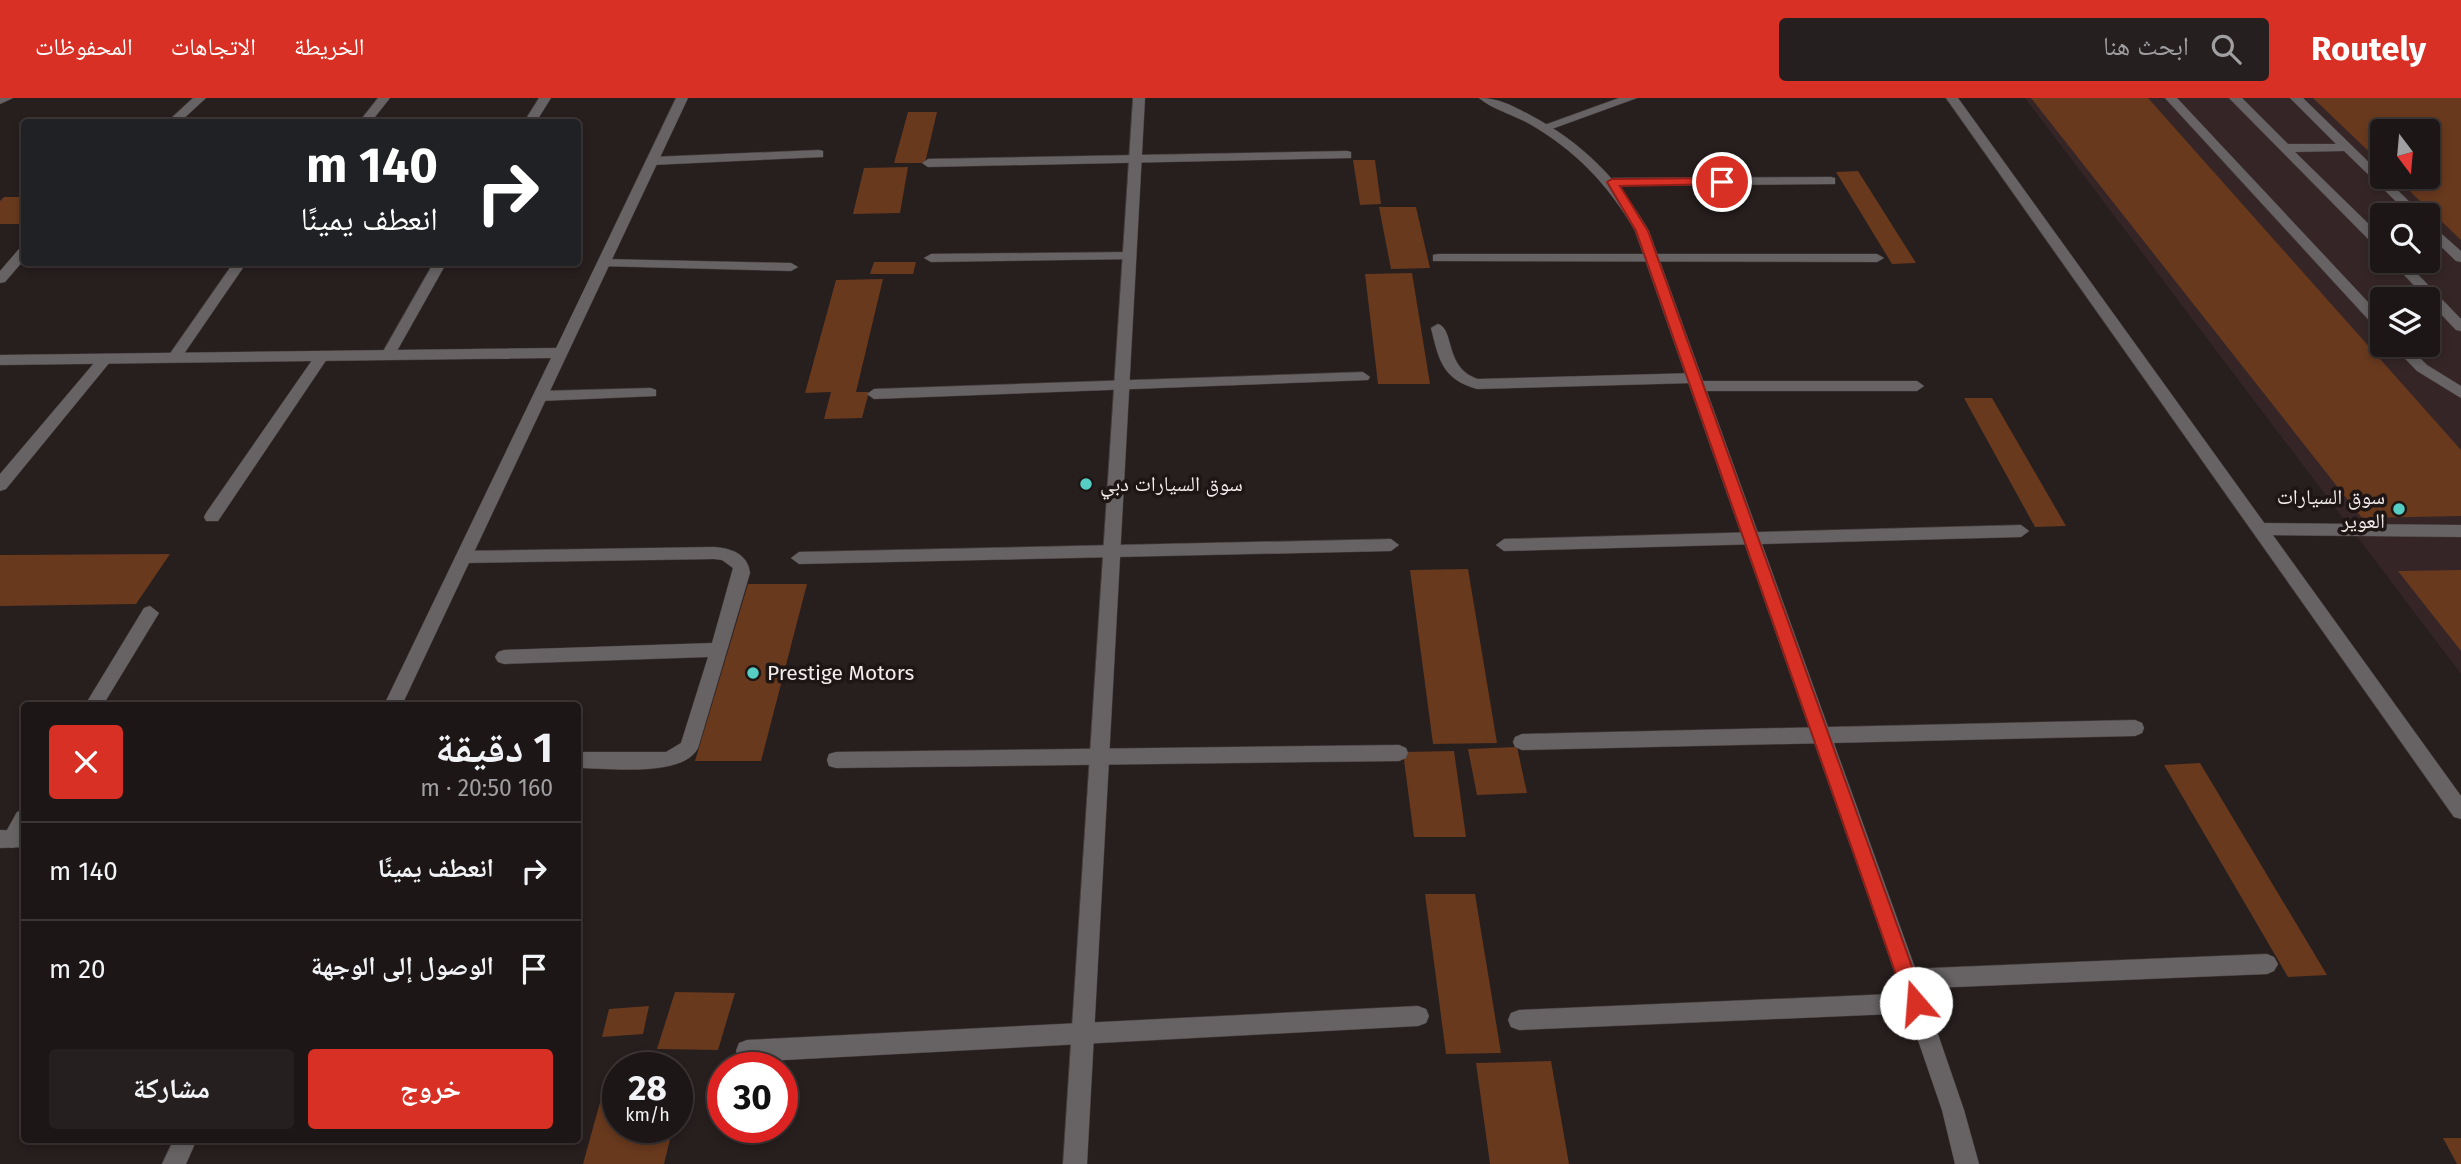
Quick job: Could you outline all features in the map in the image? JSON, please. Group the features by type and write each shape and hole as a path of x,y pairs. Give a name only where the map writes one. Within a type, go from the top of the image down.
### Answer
{"street":[{"path":"0,100 8,98"},
{"path":"176,119 200,98"},
{"path":"367,119 384,98"},
{"path":"532,119 544,98"},
{"path":"394,702 682,98"},
{"path":"1075,1164 1139,98"},
{"path":"1485,98 1545,127 1585,155 1612,182 1630,206 1697,382 1908,979 1953,1110 1966,1164"},
{"path":"1545,127 1631,98"},
{"path":"1952,98 2461,811"},
{"path":"2171,98 2370,313"},
{"path":"2235,98 2370,233"},
{"path":"2296,98 2405,203"},
{"path":"2286,148 2347,147"},
{"path":"652,161 819,154"},
{"path":"928,163 1348,155"},
{"path":"1612,182 1831,181"},
{"path":"2440,238 2461,258"},
{"path":"0,279 21,255"},
{"path":"931,258 1129,256"},
{"path":"1438,258 1877,258"},
{"path":"604,263 791,267"},
{"path":"174,358 239,266"},
{"path":"388,355 438,266"},
{"path":"2409,273 2461,327"},
{"path":"1438,328 1451,370 1456,377 1477,384 1697,382 1917,386"},
{"path":"0,360 561,353"},
{"path":"212,517 322,356"},
{"path":"2411,357 2422,368 2461,393"},
{"path":"0,485 105,359"},
{"path":"874,394 1363,377"},
{"path":"540,396 651,393"},
{"path":"2259,529 2461,531"},
{"path":"1504,545 2021,531"},
{"path":"799,558 1391,545"},
{"path":"463,558 726,554 741,565 742,573 692,740 681,755 669,760 581,760"},
{"path":"96,702 150,613"},
{"path":"505,657 718,650"},
{"path":"1522,742 2135,728"},
{"path":"836,761 1399,753"},
{"path":"12,839 21,823"},
{"path":"1908,979 2267,964"},
{"path":"1519,1020 1916,1003"},
{"path":"747,1051 1418,1016"},
{"path":"174,1164 184,1143"}],"shaded area":[{"name":"سوق السيارات العوير","path":"2025,98 2461,98 2461,674"}],"building":[{"path":"2031,98 2148,98 2370,348 2370,357 2378,357 2461,450 2461,516 2362,518"},
{"path":"2313,98 2461,98 2461,240 2440,220 2440,203 2422,203 2408,189 2440,189 2440,119 2370,119 2370,153"},
{"path":"908,112 937,112 925,163 894,163"},
{"path":"1353,160 1375,160 1381,204 1360,205"},
{"path":"908,167 900,213 853,214 864,168"},
{"path":"1858,171 1916,263 1892,264 1836,172"},
{"path":"4,197 21,197 21,224 0,224 0,201"},
{"path":"1379,207 1416,207 1430,268 1391,269"},
{"path":"874,262 916,262 913,274 870,274"},
{"path":"1412,273 1430,384 1378,384 1365,274"},
{"path":"883,279 856,392 869,392 862,418 824,419 831,392 805,393 836,280"},
{"path":"1964,398 1992,398 2066,526 2035,527"},
{"path":"170,554 136,604 0,606 0,555"},
{"path":"1468,569 1497,743 1433,744 1410,570"},
{"path":"2461,570 2461,651 2398,571"},
{"name":"Prestige Motors","path":"748,584 807,584 761,761 695,761"},
{"path":"1517,747 1527,793 1477,795 1468,749"},
{"path":"1454,751 1466,837 1414,837 1403,752"},
{"path":"2200,763 2327,975 2288,977 2164,765"},
{"path":"1425,894 1475,894 1501,1053 1446,1054"},
{"path":"675,992 735,993 718,1050 657,1049"},
{"path":"649,1006 643,1034 602,1037 609,1009"},
{"path":"1551,1061 1569,1164 1490,1164 1476,1063"},
{"path":"602,1095 602,1143 669,1143 664,1164 583,1164"},
{"path":"2443,1138 2461,1138 2461,1164 2457,1164"}],"place":[{"name":"سوق السيارات دبي","path":"1086,484"},
{"name":"سوق السيارات العوير","path":"2399,509"},
{"name":"Prestige Motors","path":"753,673"}],"route":[{"path":"1722,182 1612,182 1630,206 1642,231 1916,1003"}]}
